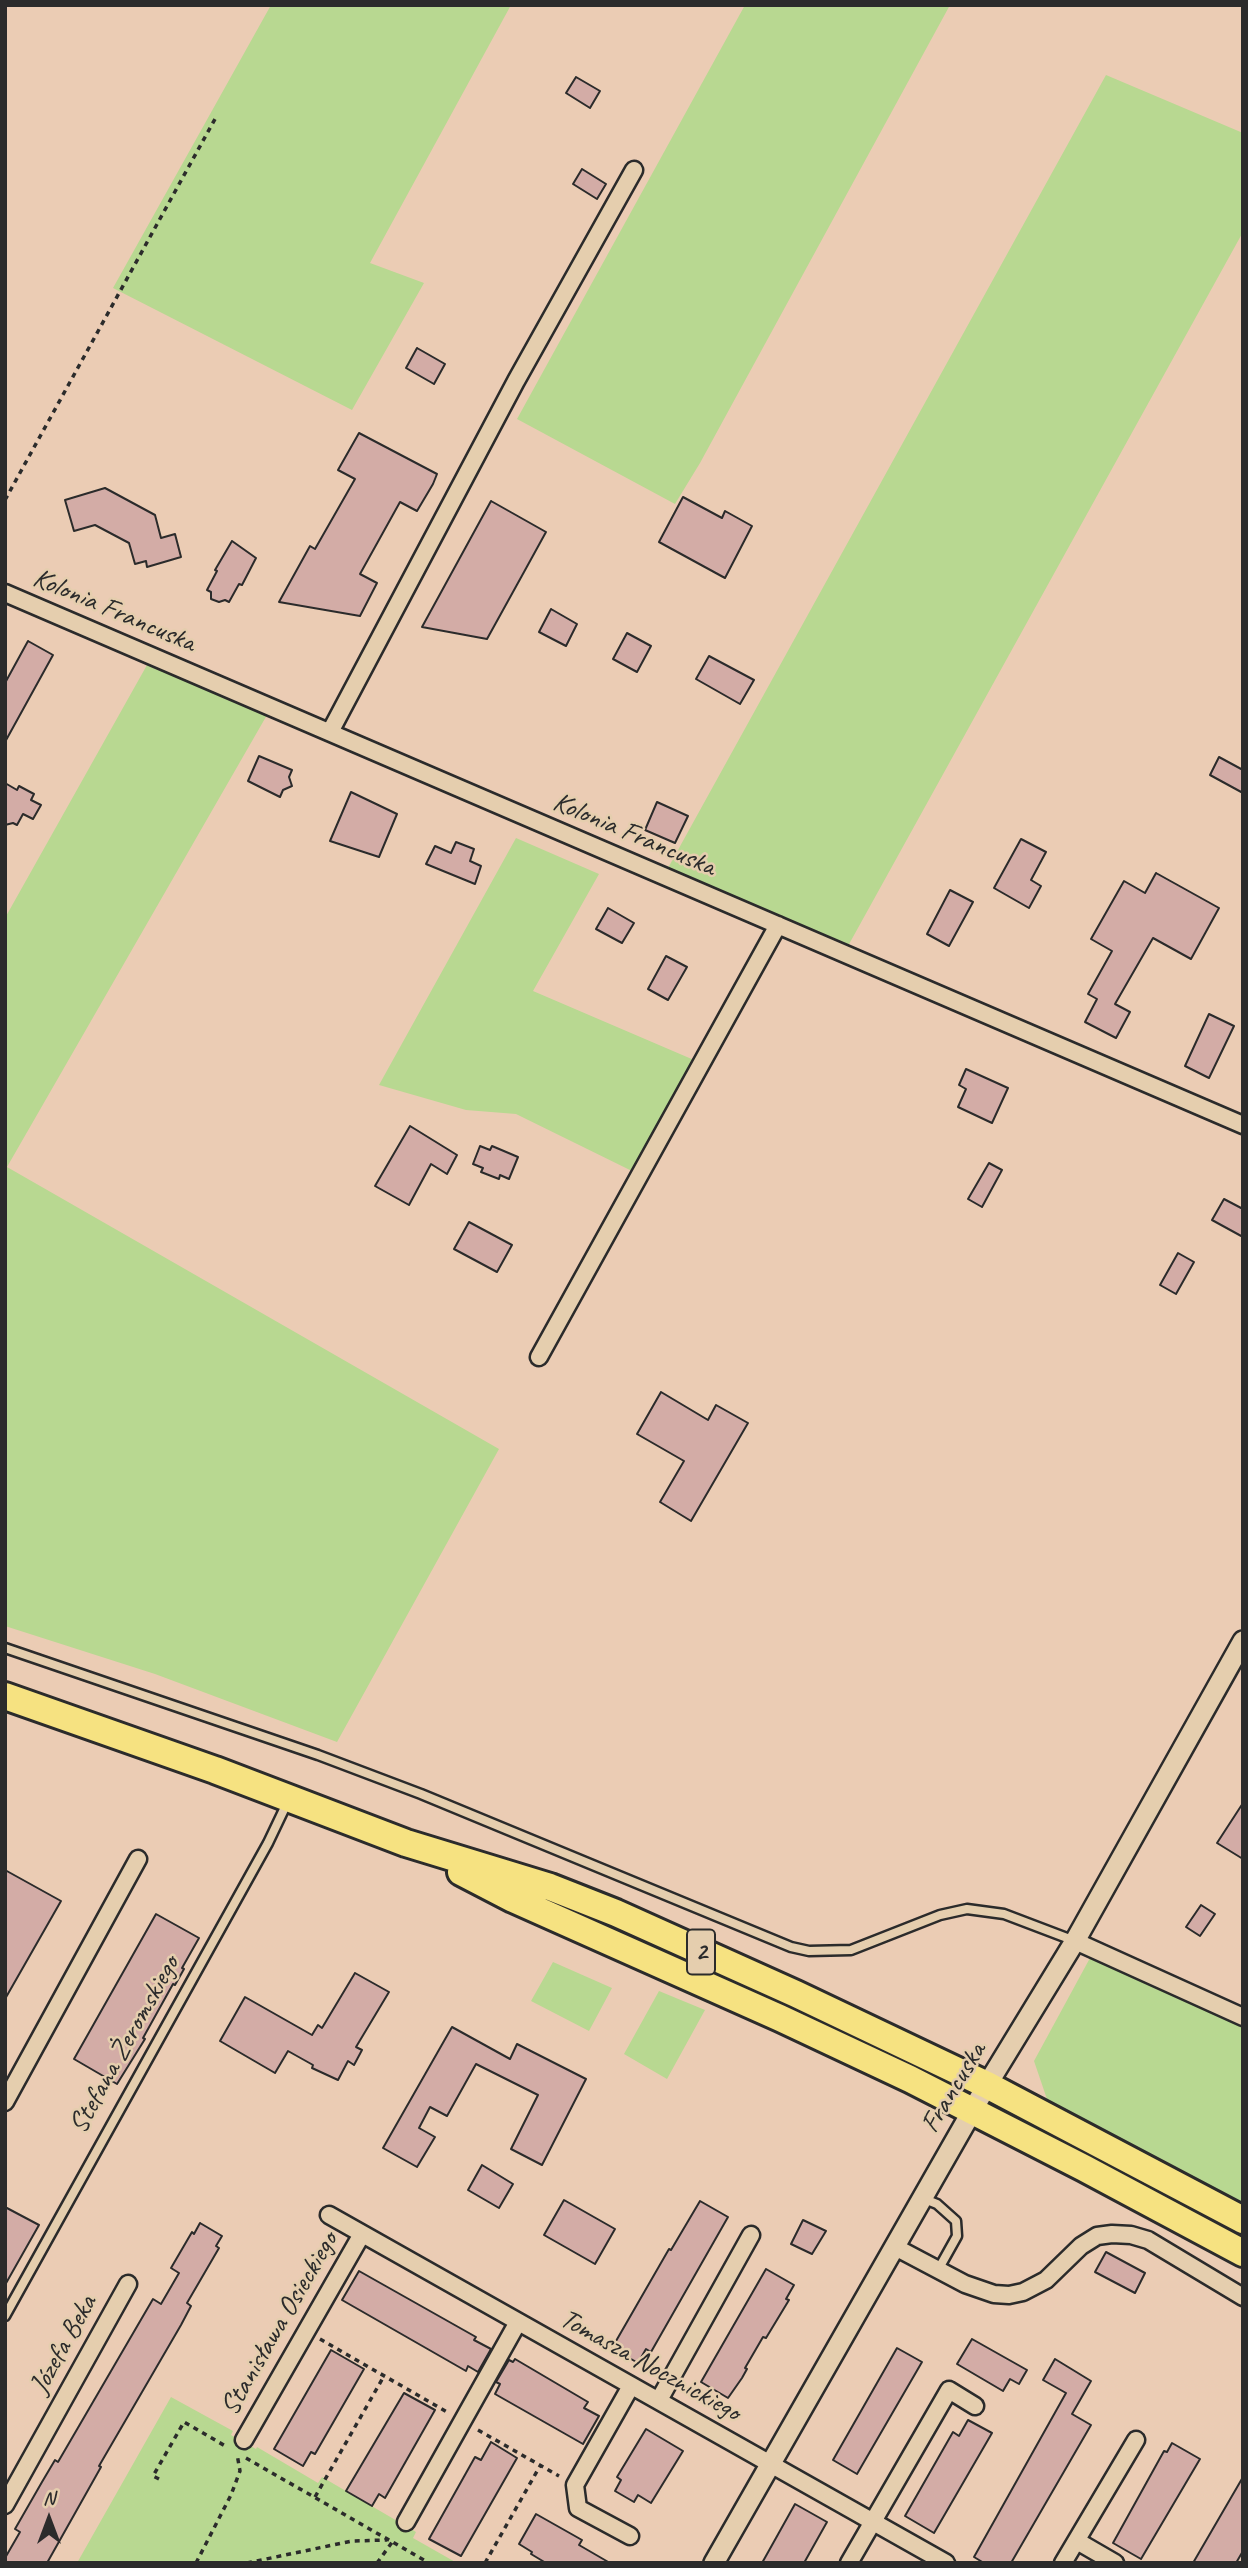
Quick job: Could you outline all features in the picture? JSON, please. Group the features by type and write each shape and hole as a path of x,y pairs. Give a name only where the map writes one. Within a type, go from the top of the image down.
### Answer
{"highway":[{"name":"2","path":"5,1696 144,1744 406,1843 550,1887 616,1913 987,2084 1243,2220"},
{"name":"2","path":"406,1843 513,1899 780,2018 972,2110 1243,2253"}],"street":[{"path":"330,732 516,381 634,170"},
{"name":"Kolonia Francuska","path":"5,593 1243,1125"},
{"path":"539,1357 778,925"},
{"name":"Francuska","path":"713,2563 987,2084 1075,1941 1243,1641"},
{"path":"5,2102 11,2078 138,1859"},
{"path":"1075,1941 1243,2017"},
{"name":"Tomasza Nocznickiego","path":"329,2215 946,2563"},
{"name":"Stanisława Osieckiego","path":"241,2446 362,2234"},
{"path":"659,2400 751,2235"},
{"path":"895,2247 965,2284 995,2294 1009,2295 1023,2292 1046,2280 1081,2246 1097,2236 1131,2235 1148,2240 1243,2297"},
{"name":"Józefa Beka","path":"5,2505 128,2284"},
{"path":"406,2522 518,2322"},
{"path":"630,2536 578,2508 575,2485 631,2386"},
{"path":"849,2563 949,2390 975,2406"},
{"path":"1063,2563 1136,2441"},
{"path":"1077,2541 1115,2563"}],"lane":[{"path":"5,1648 318,1755 409,1789 791,1947 809,1951 851,1950 940,1915 967,1909 1004,1914 1075,1941"},
{"name":"Stefana Żeromskiego","path":"5,2316 268,1843 290,1798"},
{"path":"922,2198 937,2204 956,2221 957,2236 938,2270"}],"path":[{"path":"5,499 215,119"},
{"path":"306,2331 575,2485"},
{"path":"315,2497 384,2376"},
{"path":"159,2479 153,2476 184,2422 241,2446 315,2497 429,2563"},
{"path":"196,2563 240,2470 241,2446"},
{"path":"485,2563 540,2466"},
{"path":"247,2563 352,2541 393,2541"},
{"path":"377,2563 393,2541"}],"green space":[{"path":"271,5 511,5 370,263 424,283 352,410 113,288"},
{"path":"745,5 950,5 700,463 675,504 517,419"},
{"path":"1106,75 1243,133 1243,232 848,946 668,868"},
{"path":"147,665 267,715 7,1167 499,1449 337,1742 155,1674 5,1626 5,918"},
{"path":"516,838 599,874 533,991 694,1060 634,1172 516,1114 466,1110 379,1085"},
{"path":"1090,1958 1243,2026 1243,2208 1049,2105 1034,2061"},
{"path":"553,1962 612,1988 589,2031 531,2001"},
{"path":"659,1991 705,2010 667,2079 624,2054"},
{"path":"171,2397 233,2431 231,2435 318,2483 322,2477 416,2532 413,2538 457,2563 77,2563"}],"building":[{"path":"576,77 600,91 590,108 566,93"},
{"path":"582,169 606,184 597,199 573,184"},
{"path":"417,348 445,364 434,384 406,368"},
{"path":"359,433 437,474 433,484 417,511 400,502 360,574 377,583 360,616 279,602 310,546 315,549 355,479 338,470"},
{"path":"105,488 155,515 161,538 175,534 181,557 147,567 146,561 135,564 129,543 95,525 74,531 65,500"},
{"path":"683,497 722,518 725,511 752,526 725,578 659,542"},
{"path":"491,501 546,532 487,639 422,627"},
{"path":"232,541 256,558 242,585 239,584 229,602 219,602 211,599 211,592 207,590"},
{"path":"551,609 577,624 566,646 539,632"},
{"path":"627,633 651,646 637,672 613,659"},
{"path":"28,641 53,655 5,742 5,683"},
{"path":"709,656 754,680 740,704 696,679"},
{"path":"259,756 292,770 289,777 292,786 283,790 280,797 248,781"},
{"path":"1219,757 1243,770 1243,793 1210,775"},
{"path":"5,783 17,790 19,786 34,794 31,800 41,805 33,819 23,814 17,825 5,825"},
{"path":"351,792 397,814 379,857 330,841"},
{"path":"657,802 688,816 675,843 645,830"},
{"path":"1021,839 1046,852 1031,880 1041,886 1029,908 994,888"},
{"path":"456,842 474,849 470,861 481,866 475,884 426,864 435,846 451,853"},
{"path":"1156,873 1219,908 1191,959 1153,938 1115,1004 1130,1012 1116,1038 1085,1022 1097,999 1088,994 1112,951 1091,939 1124,881 1145,893"},
{"path":"950,890 973,902 949,946 927,934"},
{"path":"608,908 634,923 622,943 596,929"},
{"path":"666,956 687,967 668,1000 648,989"},
{"path":"1209,1014 1234,1026 1209,1078 1185,1066"},
{"path":"966,1069 1008,1088 992,1123 958,1107 966,1089 959,1085"},
{"path":"410,1126 457,1155 447,1174 431,1164 409,1205 375,1186"},
{"path":"480,1146 490,1150 492,1146 518,1157 509,1179 500,1175 499,1179 481,1172 483,1168 473,1164"},
{"path":"989,1163 1002,1170 982,1207 968,1199"},
{"path":"1224,1199 1243,1209 1243,1237 1212,1220"},
{"path":"469,1222 512,1245 497,1272 454,1249"},
{"path":"1178,1253 1194,1262 1176,1294 1160,1285"},
{"path":"661,1392 708,1420 716,1405 748,1423 691,1521 660,1502 684,1461 637,1434"},
{"path":"1243,1803 1243,1859 1217,1843"},
{"path":"5,1870 61,1901 5,1999"},
{"path":"1201,1905 1215,1914 1200,1936 1186,1927"},
{"path":"156,1914 199,1938 143,2038 145,2039 117,2084 74,2059"},
{"path":"355,1973 389,1992 356,2047 362,2050 354,2065 348,2061 338,2080 312,2068 313,2065 288,2051 275,2073 220,2041 245,1997 312,2035 318,2025 322,2028"},
{"path":"452,2027 510,2059 517,2044 586,2079 542,2165 511,2149 538,2095 476,2064 447,2116 430,2107 419,2128 435,2137 417,2167 383,2148"},
{"path":"482,2165 513,2184 499,2208 468,2190"},
{"path":"564,2200 615,2229 595,2264 544,2235"},
{"path":"700,2201 728,2217 651,2352 646,2349 638,2363 612,2348"},
{"path":"5,2207 39,2225 5,2285"},
{"path":"803,2220 826,2231 812,2254 791,2244"},
{"path":"200,2223 222,2236 216,2246 219,2248 187,2303 191,2306 181,2325 99,2466 101,2467 47,2563 5,2563 5,2558 20,2532 15,2529 55,2460 58,2462 153,2299 161,2304 179,2273 171,2268"},
{"path":"1106,2252 1145,2273 1135,2293 1095,2272"},
{"path":"766,2269 794,2285 786,2299 789,2300 766,2338 763,2337 742,2378 728,2398 701,2382"},
{"path":"359,2271 476,2337 474,2340 491,2349 478,2372 468,2366 466,2371 342,2300"},
{"path":"972,2339 1027,2370 1019,2384 1010,2379 1003,2391 957,2364"},
{"path":"897,2348 922,2362 857,2474 833,2460"},
{"path":"331,2350 364,2369 315,2454 311,2452 303,2466 274,2449"},
{"path":"515,2359 588,2402 584,2408 599,2416 583,2444 495,2394 500,2384 496,2382 509,2360 513,2362"},
{"path":"1055,2359 1091,2381 1072,2414 1091,2425 1011,2563 984,2563 974,2557 1066,2393 1043,2380"},
{"path":"404,2393 435,2410 385,2498 379,2494 372,2506 346,2491"},
{"path":"968,2420 992,2433 934,2533 905,2516 953,2432 959,2436"},
{"path":"646,2429 683,2451 651,2503 638,2495 634,2502 615,2491 621,2480 617,2477"},
{"path":"491,2442 517,2458 461,2556 429,2539 475,2457 481,2460"},
{"path":"1172,2443 1200,2459 1141,2559 1113,2543 1164,2451 1167,2452"},
{"path":"1243,2477 1243,2551 1236,2563 1193,2563"},
{"path":"795,2504 827,2522 804,2563 762,2563"},
{"path":"536,2514 582,2540 579,2545 610,2563 546,2563 531,2554 532,2552 519,2544"}]}
